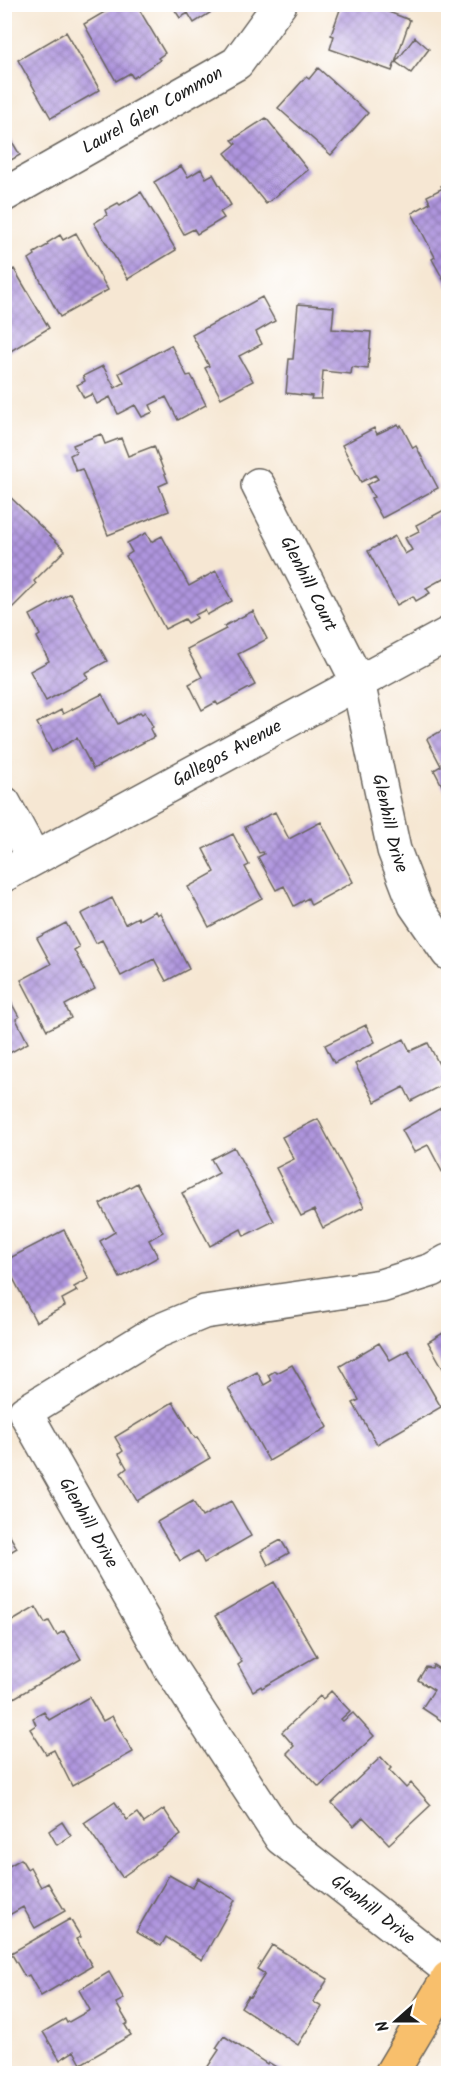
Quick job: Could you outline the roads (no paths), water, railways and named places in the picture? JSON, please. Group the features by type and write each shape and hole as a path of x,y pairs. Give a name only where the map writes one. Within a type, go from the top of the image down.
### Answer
{"main road":[{"path":"391,2073 448,1978"}],"street":[{"name":"Laurel Glen Common","path":"4,195 237,63 280,4"},
{"name":"Glenhill Court","path":"258,485 358,682"},
{"name":"Gallegos Avenue","path":"4,875 448,634"},
{"name":"Glenhill Drive","path":"358,682 394,850 415,905 448,953"},
{"path":"4,803 34,858"},
{"name":"Glenhill Drive","path":"448,1261 432,1270 381,1286 204,1312 156,1332 25,1412 171,1669 282,1838 448,1969"}]}
